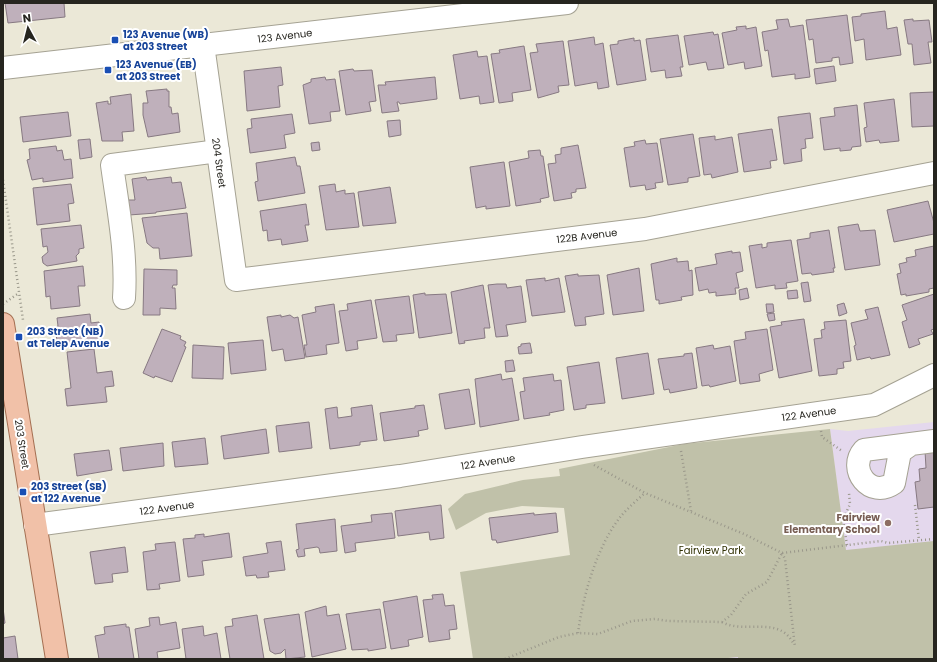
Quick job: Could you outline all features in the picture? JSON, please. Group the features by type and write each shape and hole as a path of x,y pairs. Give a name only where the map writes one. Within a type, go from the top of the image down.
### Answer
{"main road":[{"name":"203 Street","path":"3,324 57,659"}],"street":[{"name":"123 Avenue","path":"3,68 566,3"},
{"name":"204 Street","path":"203,45 236,280"},
{"path":"124,298 126,274 112,165 218,151"},
{"name":"122B Avenue","path":"236,280 645,229 934,173"},
{"name":"122 Avenue","path":"35,525 400,476 582,447 874,405 934,375"},
{"path":"910,445 934,441"}],"path":[{"path":"3,304 19,293"},
{"path":"680,449 691,512"},
{"path":"591,464 645,493 782,553 851,544 934,539"},
{"path":"578,633 582,605 604,546 621,516 645,493"},
{"path":"915,506 919,540"},
{"path":"722,622 731,614 746,594 767,582 782,553"},
{"path":"505,659 548,641 578,633 598,634 632,621 644,619 722,622 748,628 773,627 785,632 790,637 795,647 785,560 782,553"}],"shaded area":[{"name":"Fairview Elementary School","path":"934,422 934,659 718,659 857,640 830,429 848,431"}],"green space":[{"name":"Fairview Park","path":"830,429 846,550 934,541 934,659 738,659 738,657 718,659 473,659 460,572 570,555 564,508 522,506 486,513 456,530 448,509 465,494 523,480 560,476 559,469 684,444"}],"building":[{"path":"5,3 64,3 65,17 8,23"},
{"path":"885,11 887,29 897,27 901,55 866,60 864,39 855,41 852,17 861,16 861,14"},
{"path":"847,15 853,63 840,65 839,57 832,58 832,61 816,63 813,39 809,40 806,20"},
{"path":"788,19 790,27 803,25 810,77 795,79 795,74 772,77 768,50 765,51 762,32 778,29 776,20"},
{"path":"913,19 913,21 929,20 932,42 928,42 931,63 914,65 912,44 908,44 904,20"},
{"path":"746,26 746,29 756,27 762,66 745,69 744,62 728,65 722,33 737,30 736,27"},
{"path":"713,32 714,35 718,34 724,68 708,70 706,62 689,65 684,36"},
{"path":"678,35 683,67 680,67 682,76 666,78 665,70 651,72 646,39"},
{"path":"594,37 595,45 603,43 609,87 598,89 597,82 575,86 568,41"},
{"path":"634,38 634,41 640,40 646,80 617,85 610,45 618,44 618,41"},
{"path":"563,41 569,85 558,86 559,92 538,98 530,53 538,52 536,44"},
{"path":"524,46 531,90 512,93 513,101 499,103 491,54 500,53 499,50"},
{"path":"477,51 478,57 487,56 494,102 480,104 479,96 460,99 453,55"},
{"path":"834,66 836,81 816,84 814,69"},
{"path":"281,67 283,85 278,86 280,107 247,111 244,71"},
{"path":"353,69 354,71 372,70 376,101 369,102 371,111 346,115 339,71"},
{"path":"325,77 326,80 335,79 340,111 330,112 331,121 309,124 303,85 311,82 311,79"},
{"path":"435,77 437,99 400,104 397,102 399,111 382,113 378,85 386,85 385,82"},
{"path":"167,89 167,91 169,91 169,107 171,107 172,114 178,113 180,132 148,137 143,115 143,103 148,103 146,91"},
{"path":"934,92 934,126 912,127 910,93"},
{"path":"131,94 134,131 122,132 123,141 102,141 96,103 108,101 108,104 111,104 110,97"},
{"path":"894,99 899,141 880,143 879,140 866,142 864,128 867,127 864,103"},
{"path":"857,105 861,146 852,147 851,150 840,151 840,148 824,150 820,118 835,116 834,108"},
{"path":"68,112 71,136 23,142 20,117"},
{"path":"810,113 813,138 805,139 806,148 801,149 802,161 784,164 778,117"},
{"path":"292,114 295,133 284,135 286,148 250,153 247,129 252,128 251,119"},
{"path":"400,120 401,135 389,137 387,121"},
{"path":"772,129 777,160 770,161 771,168 744,172 738,134"},
{"path":"693,134 700,176 688,178 688,182 668,185 660,139"},
{"path":"715,136 715,140 732,137 738,172 712,178 711,174 704,175 699,138"},
{"path":"90,139 92,157 80,159 78,140"},
{"path":"645,140 646,144 657,143 663,182 655,183 656,188 646,190 645,185 630,187 624,148 635,146 634,142"},
{"path":"319,142 320,150 312,151 311,143"},
{"path":"578,145 586,188 576,189 576,192 571,193 572,198 554,201 548,164 556,163 555,155 561,154 561,148"},
{"path":"56,146 57,151 62,150 64,160 71,159 73,178 43,182 43,178 32,180 27,160 30,159 29,149"},
{"path":"540,150 541,156 543,156 549,197 540,199 541,202 516,206 509,162 529,158 528,151"},
{"path":"295,157 297,166 300,166 305,193 258,201 255,182 258,181 256,163"},
{"path":"504,162 510,206 486,209 486,206 476,208 470,167"},
{"path":"146,177 147,180 171,177 172,183 181,182 186,208 156,213 129,215 127,200 135,200 132,179"},
{"path":"71,184 74,203 68,204 70,221 37,225 33,188"},
{"path":"335,184 336,192 345,190 345,194 354,193 359,227 326,230 319,186"},
{"path":"390,187 396,223 363,226 358,192"},
{"path":"928,201 934,223 934,234 894,242 887,210"},
{"path":"306,204 309,225 305,225 308,241 282,245 281,239 268,241 267,230 263,231 260,211"},
{"path":"187,213 192,256 160,259 159,248 153,248 147,243 142,218"},
{"path":"858,224 860,231 875,230 880,265 845,270 838,227"},
{"path":"81,225 84,248 79,249 79,253 76,256 77,261 47,266 43,263 42,257 48,252 47,246 43,247 41,229"},
{"path":"829,230 835,268 833,268 834,272 812,275 811,273 802,274 797,240 810,238 810,233"},
{"path":"791,240 798,281 786,283 787,288 775,289 775,285 756,288 749,246 762,244 762,248 767,247 767,243"},
{"path":"934,246 934,288 929,289 929,292 906,296 906,294 901,295 897,274 901,273 899,264 907,262 906,258 916,256 915,250"},
{"path":"732,251 732,253 740,252 743,271 736,273 739,288 735,288 736,294 716,296 716,292 709,293 708,289 699,291 695,268 717,264 715,254"},
{"path":"677,258 677,262 688,261 689,271 692,270 693,295 681,297 682,300 659,304 659,300 656,300 651,264"},
{"path":"83,266 85,286 78,286 80,306 51,309 50,296 46,297 44,271"},
{"path":"639,268 644,311 613,315 607,275"},
{"path":"144,269 177,270 177,285 173,285 172,288 175,288 176,309 160,308 160,315 143,315"},
{"path":"578,274 578,276 599,275 604,314 585,317 586,325 575,326 565,276"},
{"path":"545,278 545,281 559,278 565,312 532,316 526,280"},
{"path":"808,282 811,301 804,302 801,283"},
{"path":"506,284 507,288 521,286 526,322 506,325 508,336 496,337 488,285"},
{"path":"483,285 490,328 484,328 485,338 464,341 465,343 459,344 451,292"},
{"path":"747,288 749,298 740,300 739,290"},
{"path":"797,290 798,298 788,299 787,291"},
{"path":"425,293 425,295 446,294 452,333 419,338 413,295"},
{"path":"934,294 934,329 931,330 933,334 918,339 920,344 909,348 902,322 907,320 902,305"},
{"path":"409,296 414,333 396,335 397,341 383,342 375,300"},
{"path":"371,300 377,338 357,341 358,349 346,351 339,311 348,310 347,304"},
{"path":"844,303 847,313 839,316 837,305"},
{"path":"334,304 339,343 326,345 327,354 306,357 304,345 307,345 302,315 316,312 315,307"},
{"path":"766,304 773,304 774,312 767,313"},
{"path":"878,307 890,355 857,360 854,346 856,345 851,323 868,319 865,310"},
{"path":"774,313 775,320 769,321 767,314"},
{"path":"90,314 91,323 99,322 101,344 63,348 63,340 57,341 55,327 58,326 57,318"},
{"path":"281,315 281,317 290,315 294,318 298,317 305,358 285,361 283,349 272,351 267,317"},
{"path":"804,319 812,371 779,378 770,327 782,325 781,322"},
{"path":"846,320 851,361 843,362 844,368 837,369 837,374 819,376 814,339 822,338 821,330 825,329 824,322"},
{"path":"162,329 181,336 180,339 186,342 184,346 186,347 172,382 155,376 154,378 143,373"},
{"path":"767,329 773,370 759,374 760,381 740,384 734,341 746,339 745,332"},
{"path":"263,340 266,370 231,374 228,343"},
{"path":"530,343 532,353 519,354 518,347 521,346 521,344"},
{"path":"193,345 224,347 223,379 192,378"},
{"path":"713,345 714,349 730,346 736,381 710,387 709,385 702,386 696,348"},
{"path":"94,349 97,373 112,371 114,386 105,387 107,402 67,406 65,389 71,388 67,352"},
{"path":"648,353 654,394 622,399 616,358"},
{"path":"692,353 697,388 670,393 669,389 664,390 658,359 684,356 684,354"},
{"path":"513,360 515,371 506,372 505,361"},
{"path":"599,362 605,403 586,405 586,408 574,410 567,367"},
{"path":"501,374 502,380 512,378 519,420 480,427 475,379"},
{"path":"553,374 554,381 561,380 564,410 549,413 550,415 524,419 520,392 525,391 523,378"},
{"path":"469,389 475,424 445,429 439,394"},
{"path":"372,405 377,440 360,442 360,445 330,449 325,409 337,407 338,418 352,416 351,408"},
{"path":"424,405 428,429 418,431 419,436 384,441 380,413 415,408 415,406"},
{"path":"309,422 312,448 279,452 276,426"},
{"path":"266,429 269,453 224,459 221,436"},
{"path":"205,438 208,464 175,467 172,442"},
{"path":"163,443 164,466 123,471 120,448"},
{"path":"109,450 112,470 77,476 74,454"},
{"path":"934,450 934,507 918,509 915,482 920,481 919,469 926,468 925,451"},
{"path":"441,505 444,538 430,540 429,532 398,536 395,511"},
{"path":"392,513 395,538 355,543 356,551 345,553 341,526 372,522 371,515"},
{"path":"534,513 534,515 556,513 558,532 497,543 496,540 492,540 489,518"},
{"path":"335,519 337,551 320,553 319,548 317,547 304,549 305,556 298,557 296,550 299,549 296,524"},
{"path":"229,533 232,557 202,561 204,575 188,577 183,539 195,538 195,535 204,534 204,537"},
{"path":"281,541 285,570 268,572 269,577 257,578 256,575 246,576 243,557 268,553 266,543"},
{"path":"175,542 180,581 159,584 160,589 147,590 143,552 156,550 155,544"},
{"path":"125,547 128,572 112,574 113,582 95,584 90,552"},
{"path":"443,594 445,606 454,605 457,629 449,630 450,639 429,642 423,600 433,599 432,595"},
{"path":"417,596 423,637 408,640 409,646 391,649 383,602"},
{"path":"326,606 327,616 339,614 346,649 312,657 305,612"},
{"path":"3,608 5,623 3,624"},
{"path":"380,609 386,648 368,651 368,649 352,650 346,614"},
{"path":"299,614 305,657 286,659 285,649 281,653 275,654 270,651 264,619"},
{"path":"257,615 264,659 230,659 225,627 233,626 232,619"},
{"path":"159,617 160,625 176,622 180,648 157,652 158,659 139,659 135,629 150,626 149,618"},
{"path":"126,624 126,627 129,627 134,659 99,659 95,636 105,634 104,627"},
{"path":"203,626 204,636 217,633 221,659 186,659 182,629"},
{"path":"15,636 18,659 3,659 3,638"}],"place":[{"name":"123 Avenue (WB) at 203 Street","path":"115,40"},
{"name":"123 Avenue (EB) at 203 Street","path":"108,70"},
{"name":"203 Street (NB) at Telep Avenue","path":"19,337"},
{"name":"203 Street (SB) at 122 Avenue","path":"23,492"},
{"name":"Fairview Elementary School","path":"888,523"}]}
